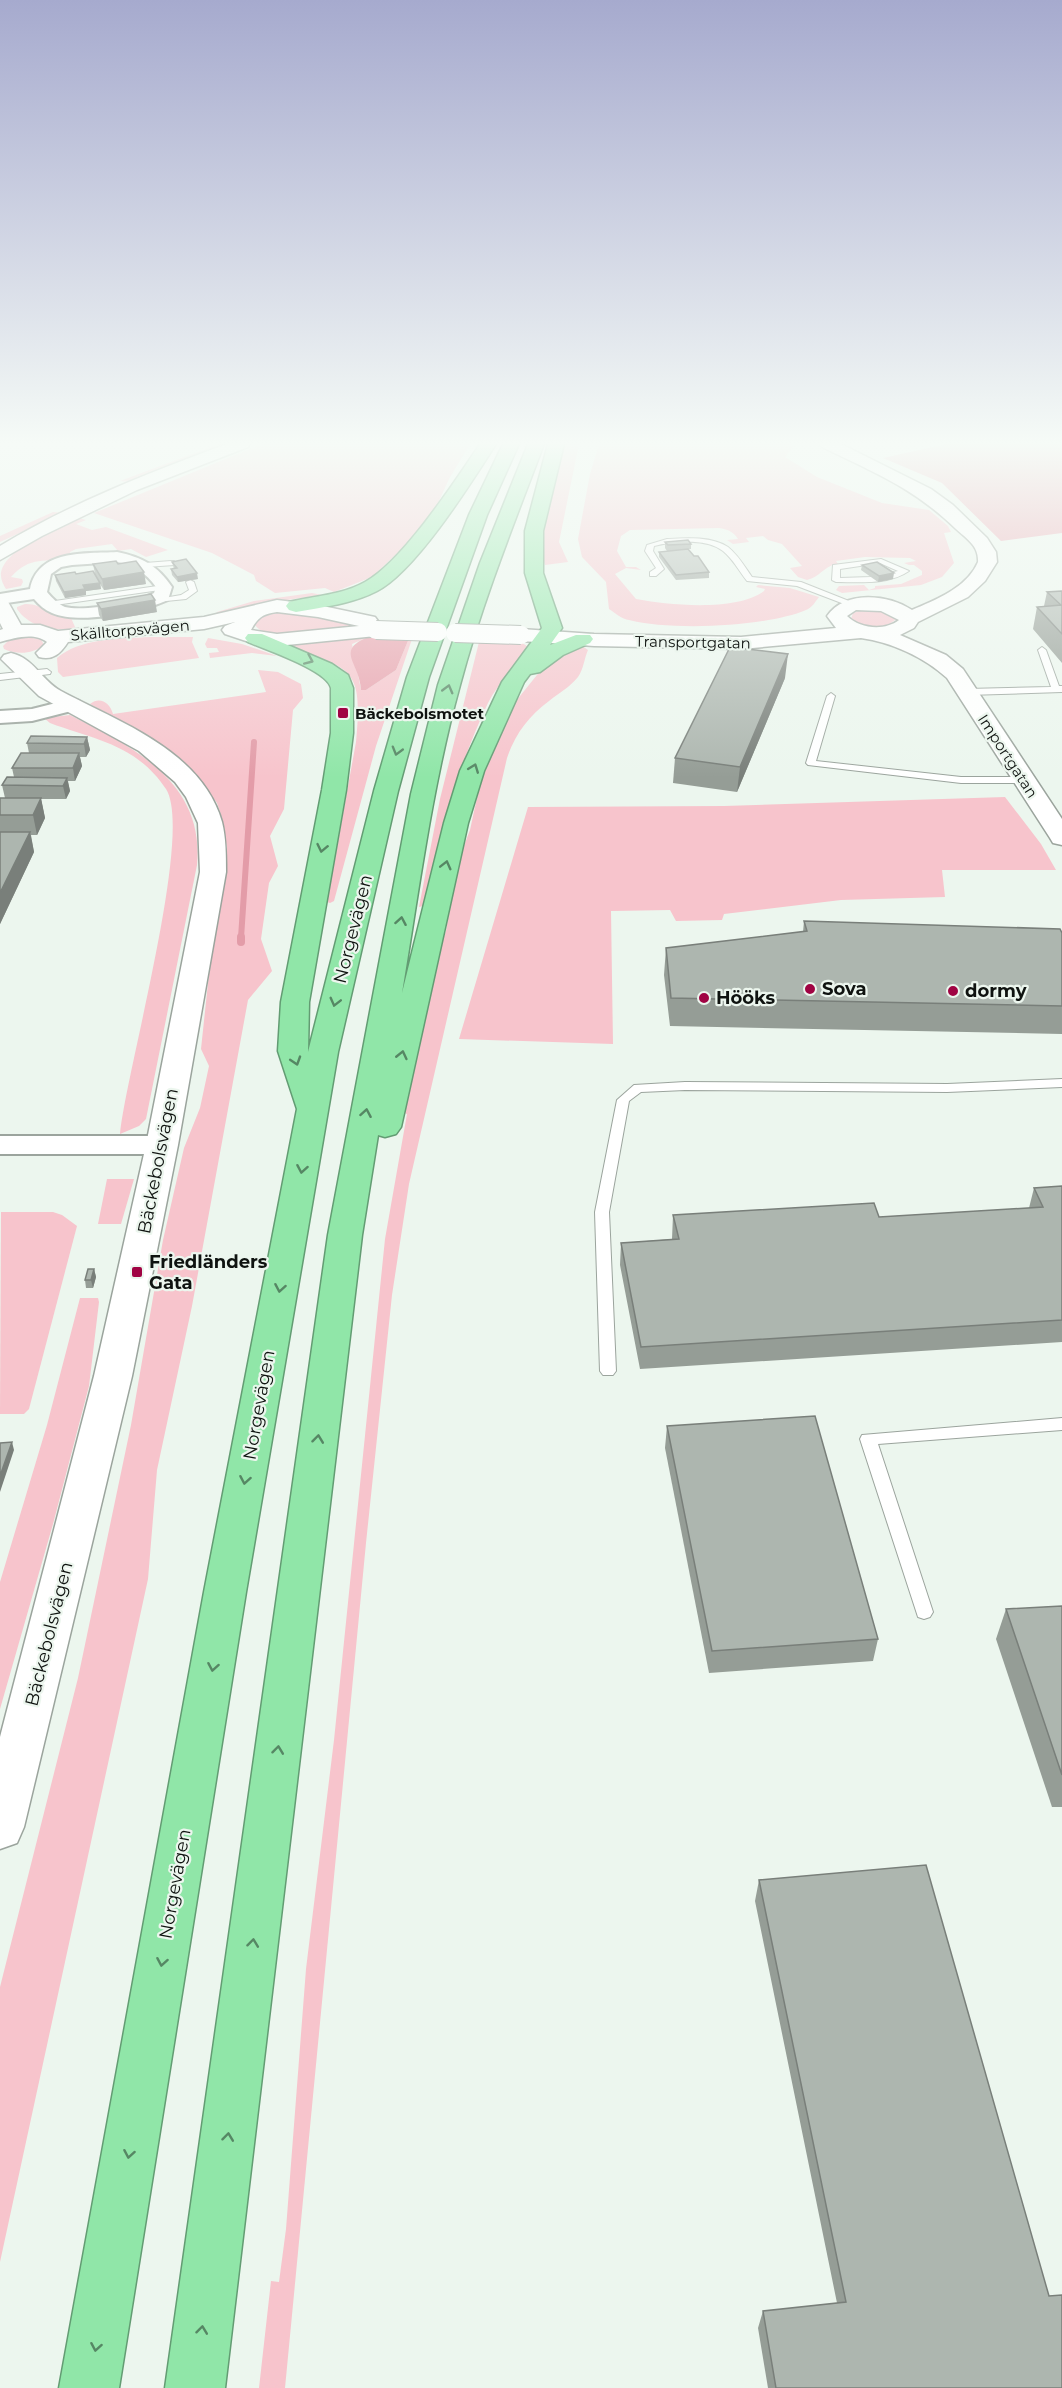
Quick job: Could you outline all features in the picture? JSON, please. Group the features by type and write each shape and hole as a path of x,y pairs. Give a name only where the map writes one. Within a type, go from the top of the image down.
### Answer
{"highway":[{"path":"296,606 357,592 373,585 388,574 404,555"},
{"name":"Norgevägen","path":"89,2388 225,1592 323,1052 386,791 418,677 463,555"},
{"path":"195,2388 345,1235 423,794 449,685 492,555"},
{"path":"345,1235 385,1128 456,823 472,771 513,682 550,632 534,573 533,555"},
{"path":"250,635 325,668 340,680 342,688 342,733 334,790 295,1002 293,1051 312,1111"},
{"path":"507,695 545,656 583,639"}],"street":[{"name":"Transportgatan","path":"379,626 550,632 754,634 782,631 854,607 934,592 954,582 971,565 974,555"},
{"name":"Transportgatan","path":"550,632 583,639 741,643 898,629 969,585 986,568 988,555"},
{"path":"117,557 133,559 157,576 160,594 89,611 66,612 44,589 49,568 87,559 117,557"},
{"path":"0,598 44,589"},
{"path":"0,604 8,634"},
{"path":"296,606 379,626 290,640 250,635 243,622 254,612 272,607 296,606"},
{"path":"854,607 837,618 842,623 871,631"},
{"name":"Transportgatan","path":"854,607 895,608 904,613 908,621"},
{"name":"Skälltorpsvägen","path":"8,634 39,631 53,673 96,631 204,623 254,612"},
{"name":"Importgatan","path":"908,621 928,645 955,664 961,683"},
{"name":"Skälltorpsvägen","path":"204,623 250,635"},
{"name":"Importgatan","path":"871,631 939,658 961,683 1062,837"},
{"path":"776,641 847,640 883,645 961,683"},
{"name":"Bäckebolsvägen","path":"0,1827 113,1376 162,1145 213,872 213,839 208,817 192,787 161,756 53,673 3,665"},
{"path":"0,717 32,715 53,673"},
{"path":"0,1145 162,1145"}],"lane":[{"path":"652,555 660,569 653,574"},
{"path":"730,555 750,579 798,584 815,589 854,607"},
{"path":"815,589 836,579 870,580 895,576 901,568 881,561 836,567 836,579"},
{"path":"118,568 171,563"},
{"path":"160,594 183,597 193,591 190,582"},
{"path":"961,683 1059,689 1042,650"},
{"path":"831,696 811,763 961,780 1024,780"},
{"path":"608,1371 602,1212 623,1100 638,1088 685,1086 947,1088 1062,1083"},
{"path":"924,1612 868,1440 1062,1424"}],"shaded area":[{"path":"71,555 71,558 39,561 25,565 11,577 22,579 21,586 6,589 1,576 3,566 10,557"},
{"path":"217,555 395,555 372,577 334,592 325,588 275,593 256,581 254,575"},
{"path":"542,555 565,555 568,562 545,565"},
{"path":"619,555 626,567 636,567 641,570 626,568 615,574 636,599 683,605 720,604 752,598 765,589 756,587 758,585 790,588 819,597 806,610 789,616 744,624 693,626 647,623 626,619 609,609 606,582 582,557"},
{"path":"792,555 951,555 954,563 942,577 921,585 842,593 836,590 839,586 864,585 869,590 875,586 901,584 922,575 922,571 914,565 904,563 916,561 910,558 865,557 836,561 838,564 830,566 807,580 798,577 790,568 802,566"},
{"path":"312,593 322,595 259,604 215,615 217,612 254,601"},
{"path":"25,604 71,618 76,629 51,629 36,624 17,609"},
{"path":"865,609 882,611 894,617 895,620 873,627 851,619 853,613"},
{"path":"290,612 357,624 357,626 287,635 262,631 255,625 266,616"},
{"path":"373,635 352,644 361,690 366,690 396,670 410,636 413,636 376,746 334,901 330,903 327,902 356,742 358,717 355,685 340,667 287,645"},
{"path":"373,635 410,636 396,670 366,690 361,690 351,651 361,640"},
{"path":"23,637 41,639 44,645 25,653 4,649 3,646 8,641"},
{"path":"150,637 193,637 192,642 199,658 63,677 58,672 57,658 66,651 100,641"},
{"path":"208,638 242,644 277,656 252,653 210,658 209,653 219,652 217,648 207,648 205,644"},
{"path":"480,638 516,639 530,648 497,688 477,726 450,803 423,906 419,907 440,799"},
{"path":"581,645 588,650 578,677 529,719 514,741 507,758 409,1184 392,1295 366,1543 285,2388 259,2388 271,2281 279,2282 286,2229 306,1969 334,1740 385,1239 407,1114 401,1112 439,949 446,931 457,864 470,830 483,770 516,701 541,670 552,661"},
{"path":"258,670 278,672 301,684 303,698 293,710 284,809 270,836 278,866 269,883 261,939 272,971 248,1000 192,1306 157,1470 148,1579 0,2262 0,1987 78,1678 131,1425 163,1240 184,1148 200,1108 209,1066 201,1049 211,955 227,848 217,803 195,773 182,760 147,735 90,704 97,701 104,702 113,714 266,692"},
{"path":"70,715 118,740 160,771 177,790 189,811 196,836 197,865 146,1119 139,1126 120,1134 165,901 171,853 172,814 166,789 142,762 99,739 50,723 44,718"},
{"path":"1005,797 1041,844 1056,870 942,870 945,897 841,900 724,914 722,920 676,921 670,910 611,911 613,1044 459,1039 528,807 724,806"},
{"path":"107,1179 134,1179 121,1224 98,1224"},
{"path":"1,1212 53,1212 62,1215 77,1226 29,1409 24,1414 0,1414"},
{"path":"80,1298 98,1298 99,1302 89,1386 53,1524 0,1709 0,1582 47,1425"}],"building":[{"path":"662,555 698,556 709,572 676,575"},
{"path":"186,559 197,573 177,577 171,569 177,568 172,562"},
{"path":"116,561 118,564 136,561 144,572 102,579 93,564"},
{"path":"877,562 894,573 879,576 862,565"},
{"path":"93,571 100,583 83,585 85,589 64,592 55,575 75,572 76,574"},
{"path":"1062,591 1062,634 1037,607 1061,605 1047,592"},
{"path":"151,594 155,600 101,609 97,603"},
{"path":"730,647 788,654 740,767 675,758"},
{"path":"31,736 87,737 84,744 27,743"},
{"path":"21,753 79,753 73,768 12,768"},
{"path":"7,777 67,778 63,786 2,785"},
{"path":"0,798 41,798 33,815 0,815"},
{"path":"0,832 30,832 0,893"},
{"path":"804,921 1060,929 1062,933 1062,1006 671,998 666,948 807,931"},
{"path":"1062,1186 1062,1320 641,1347 621,1243 679,1239 673,1215 874,1203 879,1217 1043,1207 1034,1188"},
{"path":"88,1269 94,1269 91,1280 85,1280"},
{"path":"815,1416 878,1639 712,1651 667,1426"},
{"path":"12,1442 0,1476 0,1443"},
{"path":"1062,1606 1062,1775 1006,1609"},
{"path":"926,1865 1049,2296 1062,2295 1062,2388 776,2388 763,2311 846,2302 759,1880"}],"waterway":[{"path":"241,938 254,742"}],"place":[{"name":"Bäckebolsmotet","path":"343,713"},
{"name":"Sova","path":"810,989"},
{"name":"dormy","path":"953,991"},
{"name":"Hööks","path":"704,998"},
{"name":"Friedländers Gata","path":"137,1272"}]}
